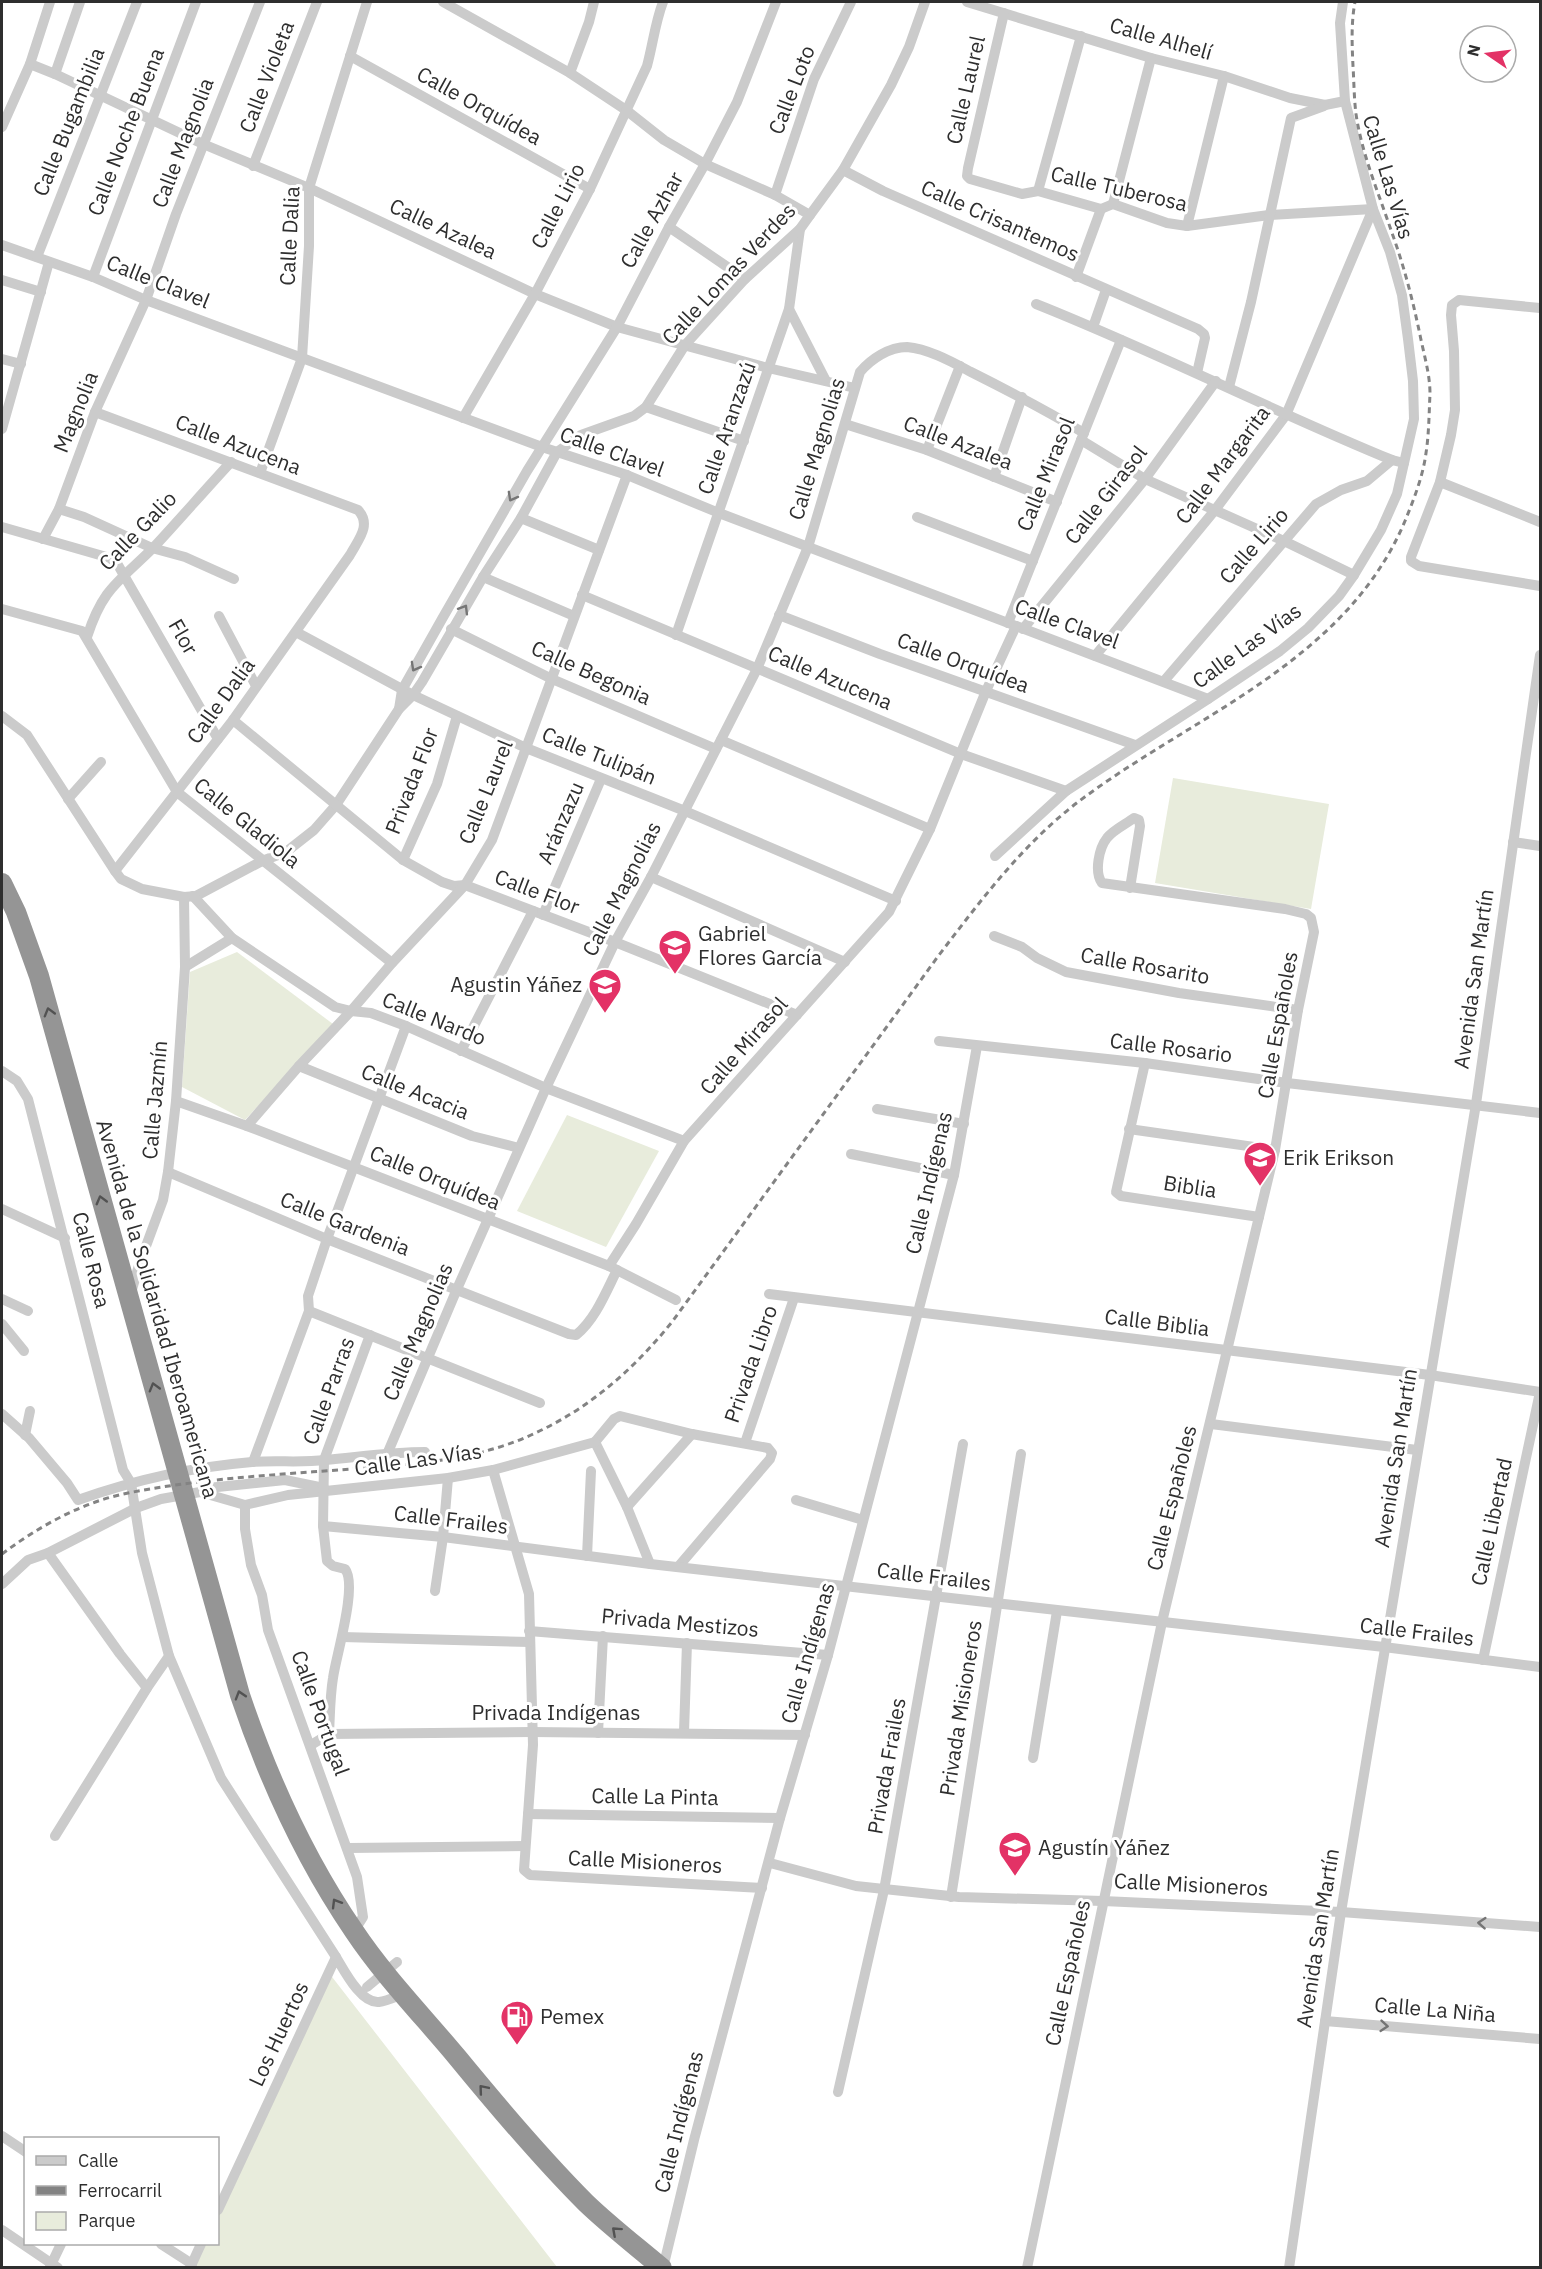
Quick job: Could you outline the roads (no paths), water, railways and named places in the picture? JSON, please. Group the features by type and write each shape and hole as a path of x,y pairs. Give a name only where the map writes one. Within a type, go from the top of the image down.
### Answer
{"highway":[{"name":"Avenida de la Solidaridad Iberoamericana","path":"2,882 16,912 39,976 240,1695 259,1750 285,1810 337,1906 354,1931"},
{"path":"354,1931 403,1994 553,2169 622,2236 662,2268"}],"street":[{"path":"2,127 30,64 50,2"},
{"path":"55,74 80,2"},
{"name":"Calle Bugambilia","path":"37,257 137,2"},
{"name":"Calle Noche Buena","path":"93,277 196,2"},
{"name":"Calle Magnolia","path":"146,300 203,144 260,2"},
{"name":"Calle Violeta","path":"253,166 317,2"},
{"name":"Calle Dalia","path":"260,473 302,358 309,246 309,188 367,2"},
{"path":"443,2 570,73 626,110 664,140 705,164 775,195 810,215"},
{"path":"570,73 594,2"},
{"name":"Calle Lirio","path":"463,418 535,294 590,189 647,66 652,50 654,27 663,2"},
{"name":"Calle Azhar","path":"542,447 617,327 705,164 737,102 776,2"},
{"name":"Calle Loto","path":"775,195 814,79 851,2"},
{"name":"Calle Lomas Verdes","path":"188,897 207,891 262,861 286,852 314,830 336,805 399,709 413,695 521,518 557,452 581,435 634,416 646,407 685,345 745,279 800,230 843,170 891,85 909,47 925,2"},
{"name":"Calle Alhelí","path":"967,2 1151,58 1224,76 1290,98 1325,105 1345,101"},
{"name":"Calle Las Vías","path":"995,856 1066,791 1280,651 1308,628 1339,596 1354,575 1381,531 1397,494 1414,419 1413,381 1399,284 1390,252 1373,209 1345,101 1340,24 1343,2"},
{"name":"Calle Laurel","path":"967,176 1004,13"},
{"path":"1038,191 1081,36"},
{"name":"Calle Orquídea","path":"350,56 590,189"},
{"path":"1113,204 1151,58"},
{"name":"Calle Azalea","path":"30,64 203,144 309,188 535,294 617,327 768,369 855,388"},
{"path":"1187,226 1224,76"},
{"path":"1229,387 1251,302 1291,118 1290,98"},
{"path":"1291,118 1325,105"},
{"name":"Calle Crisantemos","path":"843,170 1204,334 1205,342 1197,373"},
{"name":"Calle Tuberosa","path":"967,176 973,180 1022,194 1038,191 1101,209 1113,204 1167,223 1187,226 1269,215 1373,209"},
{"path":"1076,277 1101,209"},
{"name":"Calle Margarita","path":"1095,656 1215,510 1286,415 1373,209"},
{"path":"669,227 745,279"},
{"name":"Calle Aranzazú","path":"676,635 789,309 800,230"},
{"name":"Calle Clavel","path":"2,245 93,277 146,300 463,418 627,475 719,513 1208,699"},
{"path":"2,429 49,262"},
{"path":"2,280 41,292"},
{"path":"1093,327 1106,290"},
{"name":"Magnolia","path":"43,539 59,509 95,412 146,300"},
{"path":"1540,308 1459,300 1452,305 1455,410 1451,435 1440,483 1412,552 1411,561 1419,566 1540,586"},
{"path":"1036,304 1216,381 1286,415 1404,463"},
{"path":"789,309 826,381"},
{"name":"Calle Mirasol","path":"576,1335 594,1314 613,1268 684,1141 845,962 896,901 930,829 986,691 1016,626 1033,561 1120,340"},
{"name":"Calle Magnolias","path":"388,1452 546,1088 615,942 651,877 757,669 808,547 860,372 868,362 898,348 909,347 960,366"},
{"path":"2,359 21,364"},
{"path":"927,450 960,366 1022,397 1145,479 1354,575"},
{"name":"Calle Girasol","path":"1016,626 1145,479 1216,381"},
{"path":"994,477 1022,397"},
{"path":"646,407 744,441"},
{"name":"Calle Azucena","path":"95,412 358,510 364,517"},
{"name":"Calle Azalea","path":"846,424 927,450 1057,502"},
{"name":"Calle Lomas Verdes","path":"399,709 402,690 542,447"},
{"name":"Calle Lirio","path":"1164,681 1316,504 1341,490 1367,481 1392,460"},
{"name":"Calle Galio","path":"87,637 94,614 108,590 123,573 152,548 231,462"},
{"name":"Calle Laurel","path":"247,1126 392,963 465,885 492,840 627,475"},
{"path":"1440,483 1540,522"},
{"path":"59,509 152,548 185,557 234,579"},
{"name":"Calle Dalia","path":"115,871 233,720 296,632 350,555 365,525 364,517"},
{"path":"917,517 1033,561"},
{"path":"521,518 599,550"},
{"path":"2,527 43,539"},
{"name":"Flor","path":"43,539 110,558 123,573 218,739"},
{"path":"483,577 574,616"},
{"name":"Calle Azucena","path":"582,595 961,754 1066,791"},
{"path":"2,609 72,627 82,631 87,637"},
{"name":"Calle Orquídea","path":"779,615 880,654 1135,745"},
{"path":"219,616 256,686"},
{"name":"Calle Begonia","path":"452,629 552,679 930,829"},
{"name":"Calle Tulipán","path":"296,632 402,690 526,748 685,811 896,901"},
{"name":"Calle Gladiola","path":"87,637 177,792 392,963"},
{"name":"Avenida San Martín","path":"1288,2268 1341,1912 1476,1104 1540,655"},
{"path":"2,716 27,735 115,871 131,885 188,897"},
{"name":"Privada Flor","path":"403,860 437,784 457,716"},
{"name":"Calle Flor","path":"233,720 403,860 442,882 454,886 465,885 797,1015"},
{"path":"2,724 17,727"},
{"path":"68,799 101,762"},
{"name":"Aránzazu","path":"461,1051 538,913 601,779"},
{"name":"Calle Españoles","path":"1027,2268 1162,1622 1275,1150 1298,1010 1314,932 1314,922 1306,914 1285,909 1130,888 1102,883 1098,876 1098,865 1106,840 1134,818 1138,820 1140,826 1130,888"},
{"path":"1513,842 1540,846"},
{"path":"651,877 845,962"},
{"name":"Calle Nardo","path":"188,897 232,938 335,1006 351,1011 372,1013 406,1026 546,1088 684,1141"},
{"name":"Calle Jazmín","path":"129,1302 139,1265 163,1200 168,1172 176,1101 188,897"},
{"name":"Calle Rosarito","path":"994,936 1022,947 1037,958 1066,972 1179,993 1298,1010"},
{"path":"185,967 232,938"},
{"path":"253,1462 309,1311 308,1296 327,1239 406,1026"},
{"name":"Calle Rosario","path":"939,1041 1144,1063 1287,1083 1540,1113"},
{"name":"Calle Indígenas","path":"662,2268 780,1818 847,1587 954,1175 977,1046"},
{"path":"1144,1063 1129,1129 1275,1150"},
{"name":"Calle Acacia","path":"299,1066 472,1136 519,1148"},
{"name":"Calle Rosa","path":"2,1071 17,1081 28,1099 123,1470 131,1483"},
{"name":"Calle Orquídea","path":"176,1101 247,1126 613,1268 676,1300"},
{"path":"877,1109 964,1124"},
{"name":"Biblia","path":"1129,1129 1116,1192 1121,1196 1259,1217"},
{"path":"851,1154 954,1175"},
{"name":"Calle Gardenia","path":"168,1172 327,1239 576,1335"},
{"path":"2,1209 65,1238"},
{"name":"Calle Biblia","path":"769,1294 1430,1375 1540,1392"},
{"name":"Privada Libro","path":"745,1443 794,1298"},
{"path":"2,1299 28,1311"},
{"path":"309,1311 540,1403"},
{"path":"2,1324 24,1351"},
{"name":"Calle Parras","path":"324,1460 370,1335"},
{"name":"Calle Libertad","path":"1483,1660 1540,1392"},
{"path":"25,1435 30,1411"},
{"path":"2,1414 25,1435"},
{"path":"650,1564 627,1507 595,1442 614,1419 620,1416 692,1434 768,1448 772,1453 770,1459 678,1567"},
{"path":"1211,1424 1417,1450"},
{"path":"627,1507 692,1434"},
{"name":"Calle Las Vías","path":"25,1435 67,1483 78,1500 131,1483 201,1469 253,1462 324,1460 388,1452 425,1452"},
{"name":"Calle Las Vías","path":"245,1505 288,1495 448,1478 493,1470 595,1442"},
{"name":"Privada Frailes","path":"838,2092 885,1890 963,1444"},
{"name":"Privada Misioneros","path":"951,1897 1021,1454"},
{"path":"311,1745 329,1734 332,1678 342,1637 350,1584 349,1574 345,1569 327,1562 322,1526 324,1460"},
{"path":"348,1848 525,1846 533,1745 529,1594 493,1470"},
{"path":"587,1556 591,1471"},
{"path":"435,1591 448,1478"},
{"path":"2,1584 28,1560 48,1553 136,1508 162,1499 200,1492 208,1488 285,1480 324,1490"},
{"path":"131,1483 142,1552 169,1656 220,1778 336,1957 367,2000 378,2002 403,1994"},
{"path":"200,1492 245,1505"},
{"path":"796,1500 863,1520"},
{"name":"Calle Portugal","path":"245,1505 245,1529 251,1565 262,1595 268,1630 357,1876 363,1917 354,1931"},
{"name":"Calle Frailes","path":"322,1526 443,1537 650,1564 1384,1647 1540,1667"},
{"path":"48,1553 147,1688"},
{"path":"1033,1758 1057,1611"},
{"path":"598,1733 603,1636"},
{"name":"Privada Mestizos","path":"342,1637 603,1636 828,1655"},
{"path":"684,1732 687,1643"},
{"path":"55,1836 169,1656"},
{"name":"Privada Indígenas","path":"329,1734 684,1732 805,1735"},
{"name":"Calle La Pinta","path":"528,1814 780,1818"},
{"name":"Calle Misioneros","path":"525,1846 523,1866 527,1874 762,1888"},
{"name":"Calle Misioneros","path":"770,1863 856,1886 951,1897 1103,1901 1341,1912 1540,1927"},
{"name":"Los Huertos","path":"219,2208 336,1957"},
{"path":"367,1987 397,1962"},
{"name":"Calle La Niña","path":"1325,2021 1540,2038"},
{"path":"2,2136 24,2151"},
{"path":"2,2230 53,2266 61,2245"},
{"path":"162,2245 191,2266 201,2245"}],"railway":[{"path":"2,1554 30,1534 61,1517 111,1497 220,1480 436,1461 475,1454 531,1435 552,1425 591,1400 626,1372 672,1322 939,955 987,893 1021,854 1078,802 1262,682 1305,649 1345,613 1378,570 1412,504 1425,462 1430,394 1427,364 1408,284 1367,159 1356,114 1352,50 1355,2"}],"place":[{"name":"Gabriel Flores García","path":"675,975"},
{"name":"Agustin Yáñez","path":"605,1014"},
{"name":"Erik Erikson","path":"1260,1187"},
{"name":"Agustín Yáñez","path":"1015,1877"},
{"name":"Pemex","path":"517,2046"}]}
